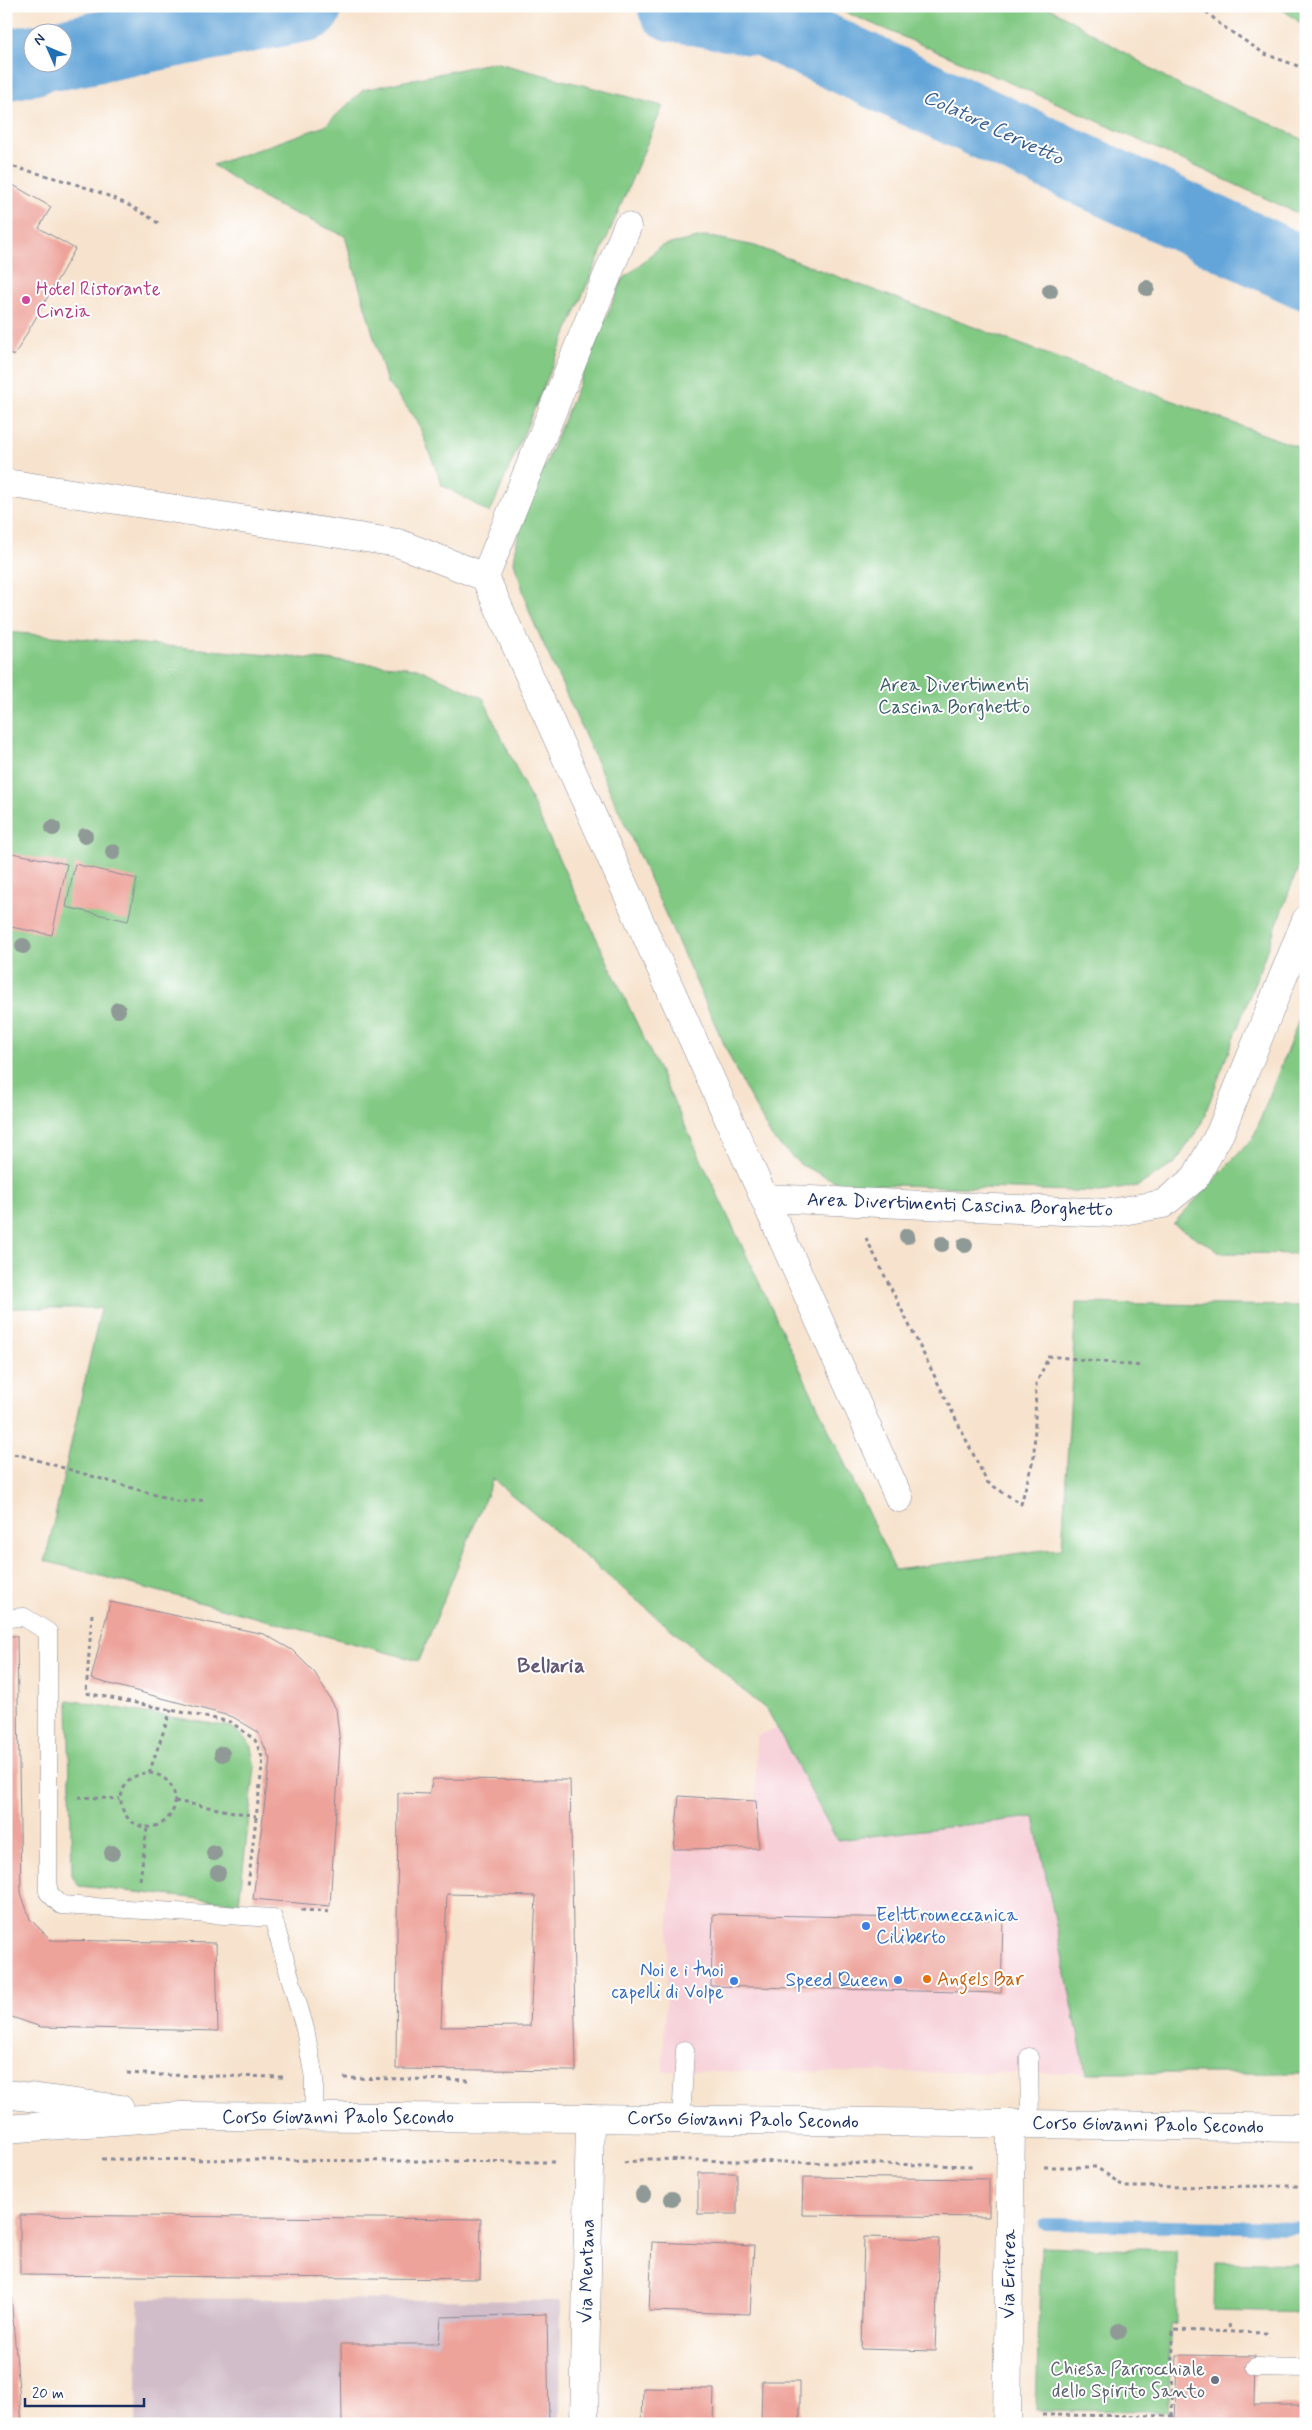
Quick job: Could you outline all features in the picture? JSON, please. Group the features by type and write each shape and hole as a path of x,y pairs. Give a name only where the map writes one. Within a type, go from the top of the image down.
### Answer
{"street":[{"path":"485,577 627,227"},
{"path":"6,484 398,543 485,577 899,1498"},
{"name":"Area Divertimenti Cascina Borghetto","path":"764,1198 1111,1213 1163,1204 1194,1178 1220,1132 1306,920"},
{"name":"Corso Giovanni Paolo Secondo","path":"6,2094 181,2116"},
{"name":"Corso Giovanni Paolo Secondo","path":"6,2129 181,2116 590,2118 1306,2128"},
{"name":"Via Mentana","path":"584,2424 590,2118"},
{"name":"Via Eritrea","path":"1007,2424 1011,2167 1021,2124"}],"lane":[{"path":"6,1618 24,1617 48,1632 48,1892 61,1905 274,1918 305,2029 314,2078 314,2116"},
{"path":"681,2120 685,2050"},
{"path":"1021,2124 1029,2057"},
{"path":"1255,2367 1306,2368"}],"path":[{"path":"1200,6 1221,25 1265,54 1306,69"},
{"path":"6,165 81,184 140,210 158,223"},
{"path":"848,1202 987,1482 1021,1504 1034,1457 1036,1384 1049,1356 1141,1366"},
{"path":"6,1454 20,1455 180,1502 204,1500"},
{"path":"92,1614 86,1693 231,1722 256,1740 263,1759 247,1888"},
{"path":"148,1773 171,1710"},
{"path":"148,1773 164,1778 174,1792 176,1801 169,1817 155,1827 147,1828 130,1822 121,1808 120,1799 126,1783 140,1774 148,1773"},
{"path":"48,1795 120,1799"},
{"path":"176,1801 256,1816"},
{"path":"137,1910 147,1828"},
{"path":"294,1909 332,1912"},
{"path":"95,2159 589,2163 626,2163 647,2159 1011,2167 1096,2167 1125,2187 1306,2186"},
{"path":"1229,2324 1230,2331"},
{"path":"1172,2424 1174,2416 1173,2330 1247,2332"},
{"path":"1036,2414 1174,2416"}],"shaded area":[{"path":"778,1728 837,1840 1034,1816 1086,2073 663,2071 669,1922 679,1796 756,1801 756,1736"},
{"path":"139,2298 561,2301 560,2424 136,2424"}],"green space":[{"path":"831,6 1047,6 1182,87 1263,120 1306,141 1306,217 1071,109"},
{"path":"1278,6 1306,6 1306,27"},
{"path":"494,62 663,106 490,513 442,485 417,420 387,383 345,236 269,202 213,165 325,126 363,90"},
{"name":"Area Divertimenti Cascina Borghetto","path":"707,236 755,246 1306,450 1306,847 1200,1127 1175,1163 1138,1186 1100,1192 839,1183 801,1165 772,1138 738,1075 531,616 514,562 519,528 622,280 661,246"},
{"path":"6,632 417,668 483,698 895,1570 1062,1549 1076,1303 1306,1306 1306,2073 1086,2073 1034,1817 837,1840 768,1711 493,1479 419,1661 45,1561 101,1308 6,1308"},
{"path":"1306,1002 1306,1254 1222,1253 1173,1224 1253,1138"},
{"path":"68,1700 232,1727 250,1743 255,1767 239,1903 79,1886 72,1875"},
{"path":"1041,2246 1176,2250 1177,2323 1170,2324 1169,2411 1036,2410"},
{"path":"1215,2262 1306,2264 1306,2313 1214,2311"},
{"path":"1036,2419 1158,2421 1158,2424 1036,2424"}],"building":[{"name":"Hotel Ristorante Cinzia","path":"6,181 51,207 39,228 75,249 14,356 6,352"},
{"path":"12,853 67,864 52,935 6,926 6,883"},
{"path":"75,864 137,879 128,921 66,907"},
{"path":"110,1602 264,1634 292,1650 315,1673 336,1709 340,1744 330,1906 253,1899 270,1759 258,1732 233,1717 91,1679"},
{"path":"6,1636 17,1636 21,1893 30,1919 51,1940 216,1943 218,2031 41,2027 6,2015"},
{"path":"433,1779 570,1780 576,2071 396,2069 398,1793 429,1794","holes":["447,1894 536,1896 530,2026 441,2027"]},
{"path":"679,1796 756,1801 759,1848 674,1849"},
{"path":"713,1914 1003,1920 1001,1993 711,1986"},
{"path":"698,2173 737,2173 737,2214 698,2214"},
{"path":"803,2177 989,2179 989,2217 802,2215"},
{"path":"20,2215 481,2219 480,2279 20,2275"},
{"path":"864,2237 939,2239 935,2351 861,2349"},
{"path":"652,2242 754,2246 750,2314 649,2311"},
{"path":"6,2297 11,2297 22,2424 6,2424"},
{"path":"547,2314 549,2424 342,2424 341,2344 439,2344 441,2317"},
{"name":"Chiesa Parrocchiale dello Spirito Santo","path":"1177,2355 1255,2356 1254,2405 1306,2405 1306,2424 1175,2424"},
{"path":"762,2381 800,2381 800,2424 761,2424"},
{"path":"643,2388 714,2389 713,2424 642,2424"}],"waterway":[{"name":"Colatore Cervetto","path":"72,52 307,6"},
{"name":"Colatore Cervetto","path":"673,6 766,22 1306,274"},
{"name":"Colatore Cervetto","path":"6,65 22,62"},
{"path":"1045,2224 1306,2228"}],"place":[{"name":"Hotel Ristorante Cinzia","path":"26,300"},
{"name":"Eelttromeccanica Ciliberto","path":"866,1926"},
{"name":"Angels Bar","path":"927,1979"},
{"name":"Speed Queen","path":"898,1980"},
{"name":"Noi e i tuoi capelli di Volpe","path":"734,1981"},
{"name":"Chiesa Parrocchiale dello Spirito Santo","path":"1215,2380"}],"district":[{"name":"Bellaria","path":"551,1666"}]}
